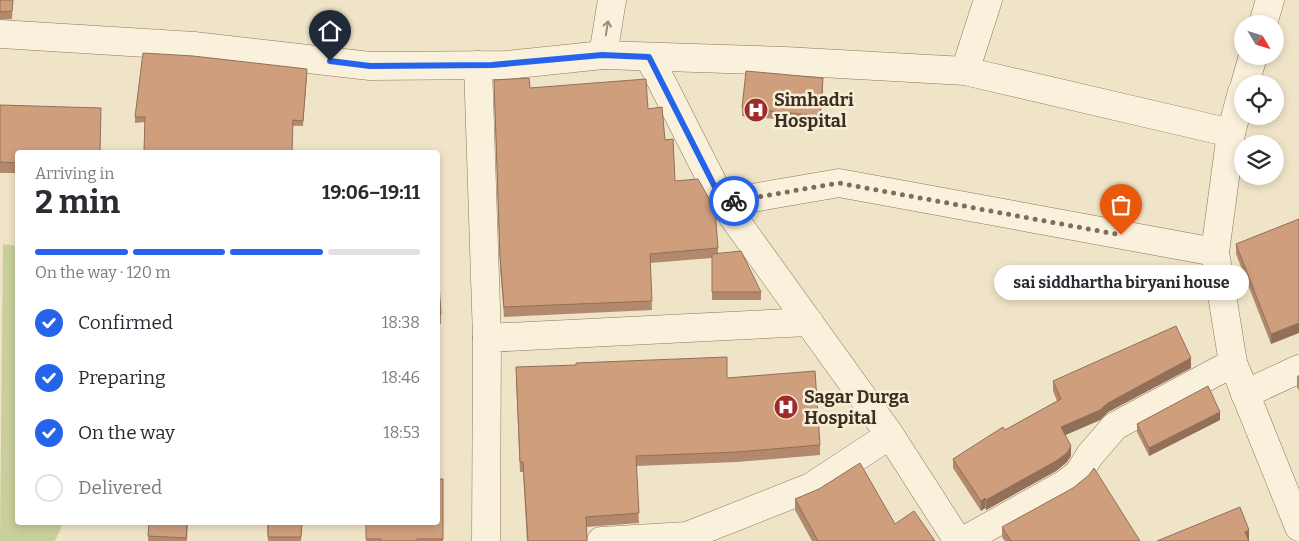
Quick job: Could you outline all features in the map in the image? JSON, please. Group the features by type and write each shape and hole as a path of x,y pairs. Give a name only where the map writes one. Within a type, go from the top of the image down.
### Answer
{"street":[{"path":"602,55 612,0"},
{"path":"964,71 988,0"},
{"path":"1266,15 1270,0"},
{"path":"0,34 194,46 370,66 507,65 602,55 785,61 964,71 1230,133"},
{"path":"649,57 723,203 890,434 958,541"},
{"path":"478,65 488,338 486,541"},
{"path":"1234,119 1230,133 1214,252 1233,363 1298,520"},
{"path":"723,203 839,183 1214,252"},
{"path":"488,338 809,322"},
{"path":"963,541 1065,484 1078,473 1090,455 1115,426 1233,363"},
{"path":"1245,394 1299,369"},
{"path":"601,541 687,536 811,487 890,434"}],"green space":[{"path":"3,244 15,246 15,525 61,525 61,528 55,541 0,541"}],"building":[{"path":"0,0 13,0 12,11 0,12"},
{"path":"143,53 193,56 307,69 303,121 293,120 292,150 144,150 145,117 135,117"},
{"path":"746,71 823,78 820,116 742,108"},
{"path":"529,78 530,88 646,79 648,109 662,107 665,140 673,139 675,181 698,179 715,209 718,248 650,254 652,301 504,307 500,256 494,80"},
{"path":"0,105 101,108 100,150 15,150 15,163 0,162"},
{"path":"1299,219 1299,323 1271,334 1236,244"},
{"path":"741,251 761,292 712,292 712,254"},
{"path":"1176,326 1191,358 1108,403 1100,410 1061,427 1071,446 1067,453 1056,461 981,501 953,459 1003,427 1005,430 1061,399 1053,381"},
{"path":"727,357 727,378 815,371 820,445 737,452 636,456 639,513 586,517 587,541 528,541 523,462 520,462 516,367"},
{"path":"1208,386 1220,412 1149,448 1137,424"},
{"path":"860,463 895,524 914,511 935,541 818,541 795,499 819,489"},
{"path":"1094,468 1140,541 1011,541 1002,527 1073,488 1089,475"},
{"path":"440,479 443,479 443,539 381,541 381,539 366,539 366,525 440,525"},
{"path":"1240,507 1249,530 1245,532 1249,541 1157,541"},
{"path":"149,525 187,525 186,538 148,536"},
{"path":"268,525 302,525 301,537 268,537"}],"way so far":[{"path":"734,201 839,183 1121,235"}],"place":[{"name":"Simhadri Hospital","path":"756,110"},
{"name":"sai siddhartha biryani house","path":"1121,235"},
{"name":"Sagar Durga Hospital","path":"786,407"}],"route":[{"path":"330,61 370,66 507,65 602,55 649,57 723,203 734,201"}]}
